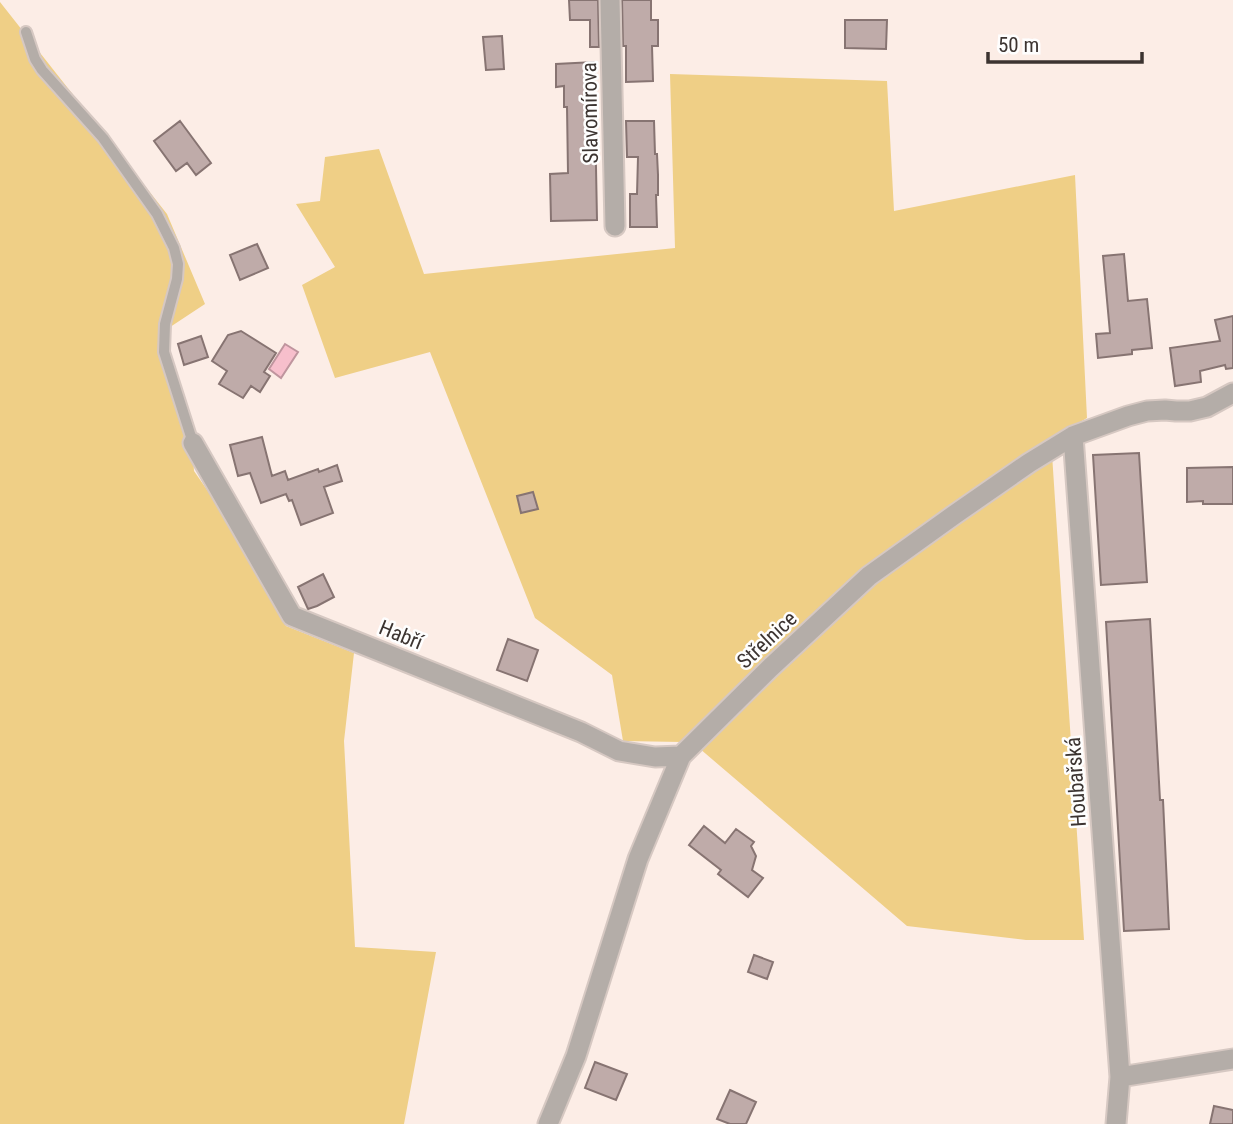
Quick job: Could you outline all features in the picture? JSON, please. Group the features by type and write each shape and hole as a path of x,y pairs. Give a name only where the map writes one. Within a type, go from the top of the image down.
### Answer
{"street":[{"name":"Slavomírova","path":"610,0 615,226"},
{"name":"Střelnice","path":"548,1124 576,1056 638,859 681,755 869,576 1029,463 1073,436 1128,416 1147,411 1190,411 1207,407 1233,393"},
{"name":"Houbařská","path":"1073,436 1120,1077 1116,1124"},
{"name":"Habří","path":"193,443 292,616 556,722 619,751 655,757 681,755"},
{"path":"1120,1077 1233,1059"}],"lane":[{"path":"26,32 35,59 42,70 103,138 157,214 174,248 178,264 177,279 165,324 164,352 193,443"}],"shaded area":[{"path":"0,2 167,214 205,304 158,335 191,430 194,471 248,549 286,626 354,653 344,741 355,947 436,952 404,1124 0,1124"},
{"path":"670,74 887,81 894,211 1075,175 1087,418 1051,439 1084,940 1026,940 907,926 699,748 682,742 623,741 612,675 535,618 430,352 335,378 302,285 335,267 296,204 320,201 325,157 379,149 424,274 675,248"},
{"path":"285,344 298,352 281,378 269,369"}],"building":[{"path":"569,0 598,0 599,47 590,47 590,20 570,20"},
{"path":"622,0 651,0 651,20 658,20 658,46 652,46 653,81 626,82"},
{"path":"845,20 887,20 886,49 845,48"},
{"path":"502,36 504,69 486,70 483,37"},
{"path":"594,62 597,220 551,221 550,174 568,173 567,107 564,107 564,86 556,87 556,64"},
{"path":"180,121 211,163 196,175 187,163 176,171 154,141"},
{"path":"626,121 654,121 658,175 657,227 630,227 630,194 637,194 638,157 627,157"},
{"path":"257,244 268,268 240,280 230,255"},
{"path":"1124,254 1128,301 1147,299 1152,348 1132,350 1132,354 1098,358 1096,334 1110,333 1103,256"},
{"path":"1233,316 1233,368 1226,369 1225,365 1200,371 1201,382 1175,386 1170,348 1220,341 1215,320"},
{"path":"241,331 276,353 264,372 270,376 260,392 251,386 243,398 219,384 227,371 212,361 228,335"},
{"path":"201,336 208,357 184,365 178,344"},
{"path":"262,437 272,476 285,471 288,480 337,465 342,481 324,487 333,513 301,525 292,500 289,501 286,494 261,503 250,473 238,476 230,445"},
{"path":"1139,453 1147,582 1101,585 1093,455"},
{"path":"1233,467 1233,504 1187,502 1187,468"},
{"path":"533,492 538,509 521,513 517,496"},
{"path":"323,574 334,597 308,609 298,587"},
{"path":"1150,619 1169,929 1124,931 1106,622"},
{"path":"508,639 538,650 527,681 497,670"},
{"path":"704,826 725,843 736,829 754,842 751,846 756,856 752,870 763,878 748,897 718,874 721,870 689,845"},
{"path":"754,955 773,962 767,979 748,972"},
{"path":"595,1062 627,1074 616,1100 585,1088"},
{"path":"730,1090 756,1102 746,1124 730,1124 717,1119"},
{"path":"1214,1106 1233,1110 1233,1124 1210,1124"}]}
